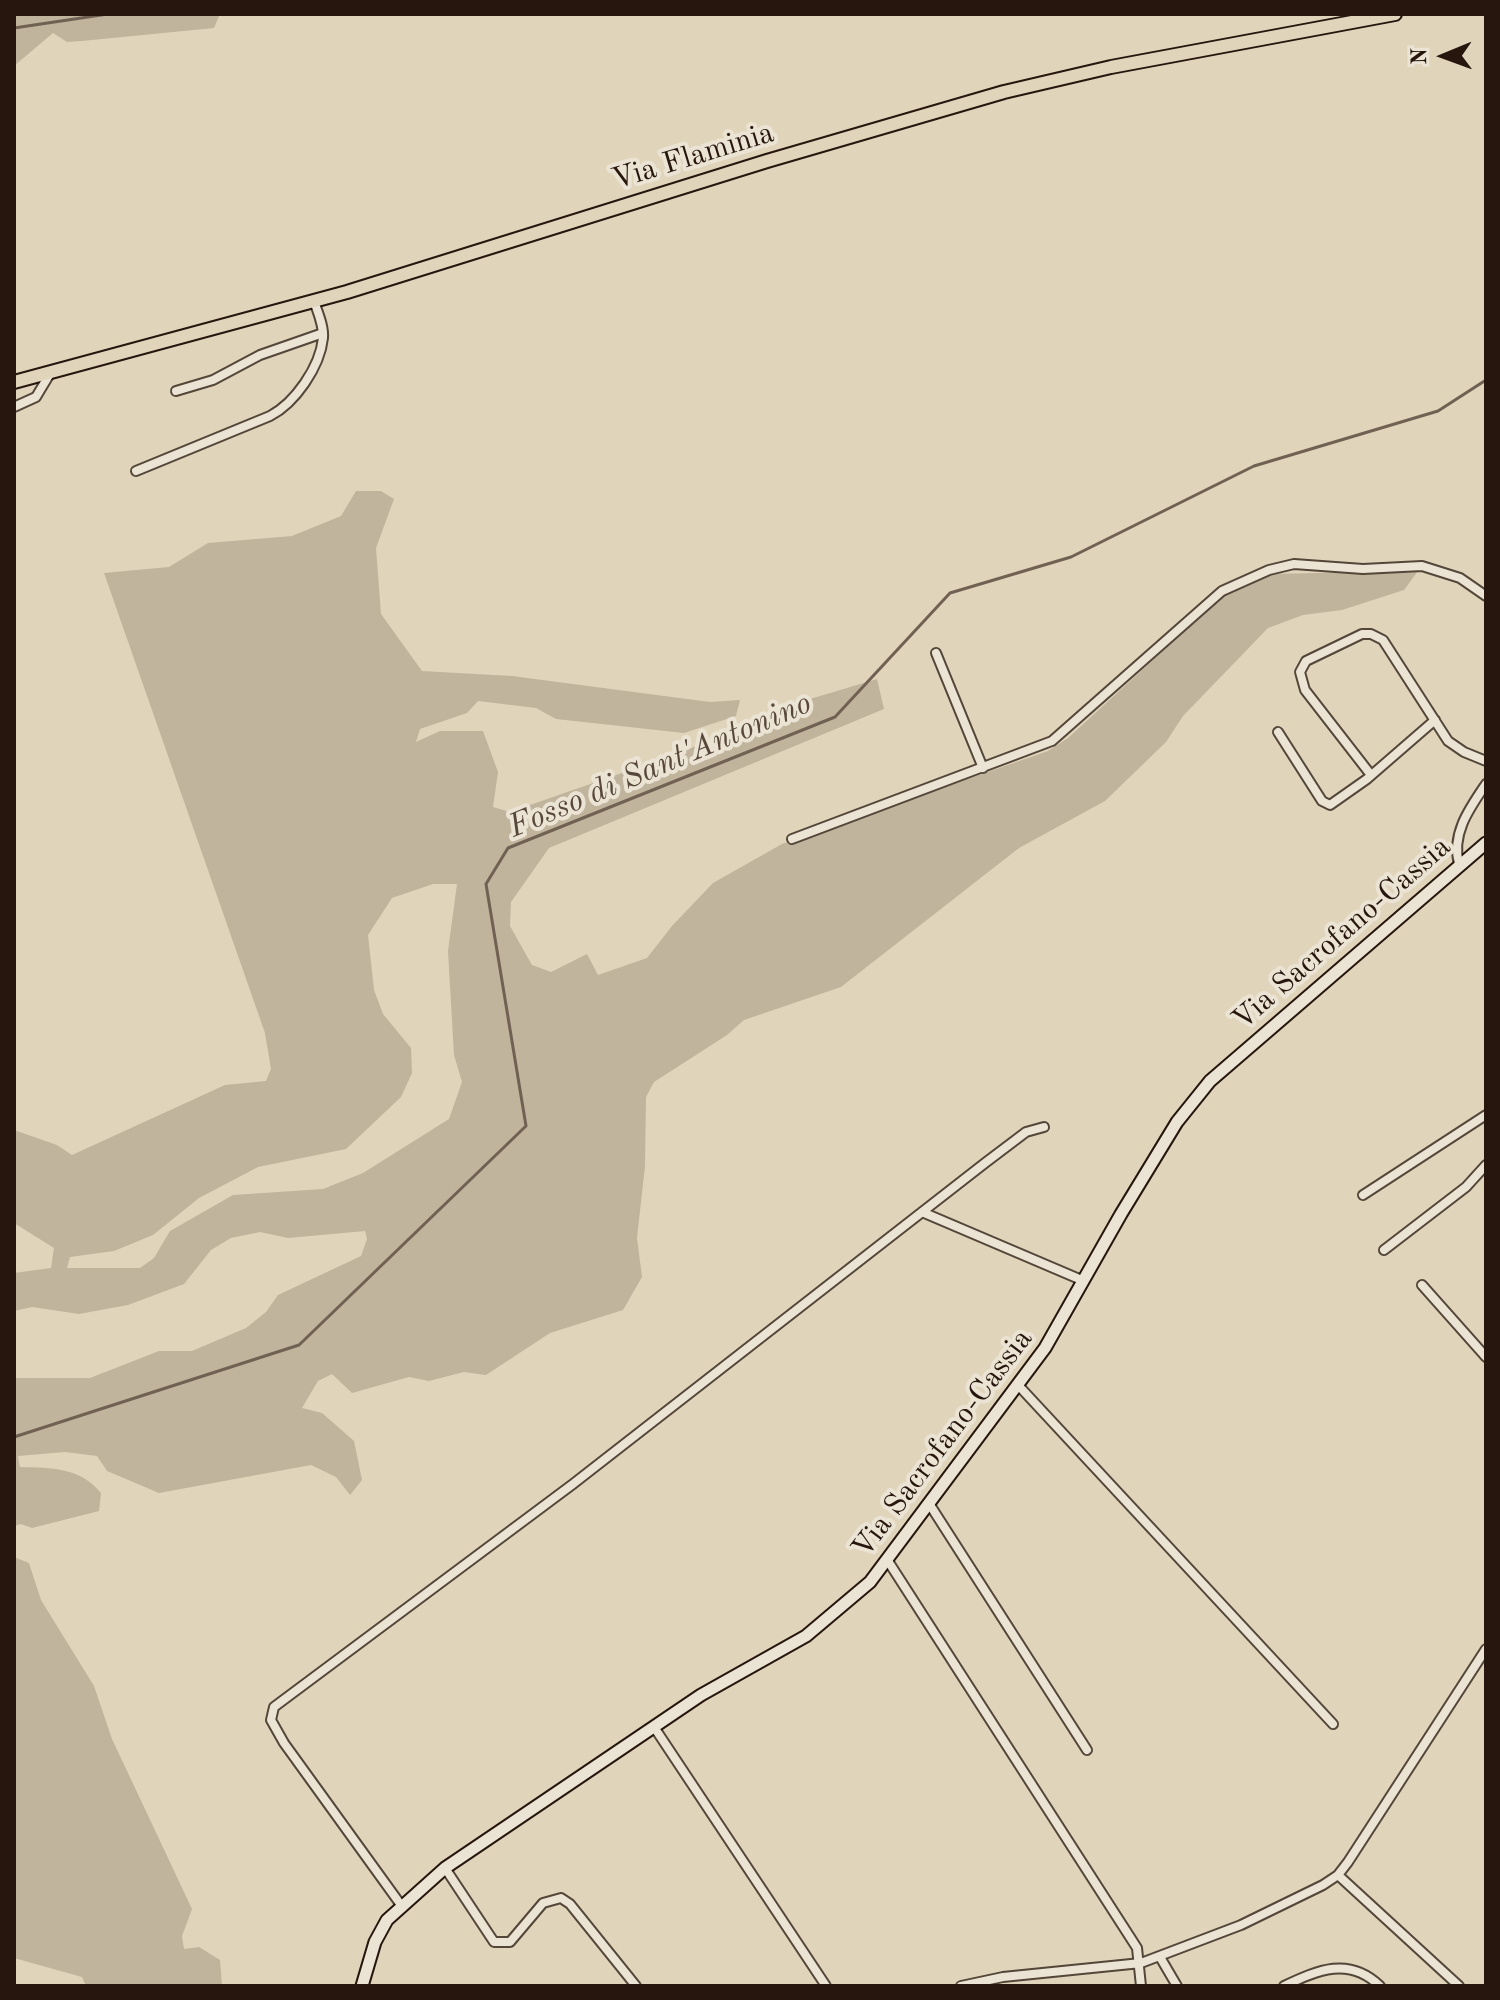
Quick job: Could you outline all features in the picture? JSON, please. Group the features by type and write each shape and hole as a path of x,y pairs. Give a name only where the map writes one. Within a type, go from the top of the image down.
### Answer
{"main road":[{"name":"Via Flaminia","path":"14,382 314,301 767,161 1004,92 1111,67 1395,14"}],"street":[{"path":"136,471 283,408 306,379 322,343 323,333 314,301"},
{"path":"176,391 213,380 260,355 323,333"},
{"path":"14,407 36,397 51,372"},
{"path":"792,839 983,768 1063,734 1209,601 1232,586 1269,570 1294,564 1363,569 1422,566 1460,578 1486,596"},
{"path":"1371,775 1305,690 1300,672 1306,661 1362,634 1377,636 1455,747 1486,761"},
{"path":"936,653 983,768"},
{"path":"1278,732 1326,804 1334,803 1371,775 1435,720"},
{"path":"1459,864 1457,839 1468,811 1486,784"},
{"name":"Via Sacrofano-Cassia","path":"362,1986 380,1931 401,1905 445,1868 714,1687 806,1636 844,1607 888,1561 1050,1341 1169,1135 1210,1081 1486,843"},
{"path":"1363,1195 1486,1115"},
{"path":"401,1905 284,1743 271,1720 274,1707 573,1484 1023,1134 1044,1127"},
{"path":"1384,1250 1466,1187 1486,1165"},
{"path":"922,1212 1084,1281"},
{"path":"1422,1285 1486,1357"},
{"path":"1018,1385 1333,1724"},
{"path":"930,1505 1087,1750"},
{"path":"888,1561 1137,1948 1141,1963 1141,1986"},
{"path":"961,1986 1003,1977 1141,1963 1241,1925 1338,1875 1486,1649"},
{"path":"654,1727 826,1986"},
{"path":"445,1868 494,1942 510,1942 543,1903 561,1898 636,1986"},
{"path":"1338,1875 1459,1986"},
{"path":"1160,1957 1177,1986"},
{"path":"1284,1986 1311,1974 1340,1967 1365,1973 1380,1986"}],"shaded area":[{"path":"14,14 220,14 214,28 67,42 53,33 14,66"},
{"path":"356,491 381,491 394,499 376,548 381,614 422,671 512,676 710,702 740,700 736,716 684,733 556,719 536,708 478,701 467,713 420,729 416,742 440,731 483,731 498,772 493,807 510,812 682,752 790,705 877,679 884,709 549,848 511,902 510,926 532,965 551,972 587,954 598,975 647,958 713,883 782,844 1048,751 1068,738 1227,592 1268,574 1418,571 1404,590 1342,610 1303,615 1268,628 1183,716 1166,742 1105,801 1019,848 841,987 744,1020 727,1035 654,1082 646,1097 645,1166 637,1238 642,1277 623,1310 550,1333 486,1375 464,1372 429,1381 409,1377 352,1393 332,1374 318,1381 302,1408 322,1413 354,1441 362,1480 350,1495 336,1477 311,1465 159,1493 107,1471 97,1456 65,1452 18,1456 20,1467 74,1474 93,1484 101,1493 99,1511 32,1528 21,1524 14,1526 14,1378 90,1378 159,1351 192,1351 246,1328 266,1312 278,1295 361,1256 367,1239 365,1231 288,1238 260,1232 231,1238 211,1250 184,1284 128,1305 79,1314 32,1307 14,1311 14,1273 51,1268 54,1248 14,1223 14,1130 57,1145 72,1155 225,1085 266,1081 271,1069 265,1033 104,573 169,567 208,543 292,536 341,516","holes":["433,884 457,884 448,951 454,1055 462,1082 449,1119 363,1173 323,1189 233,1195 170,1231 154,1258 140,1268 67,1268 70,1257 114,1251 153,1235 199,1198 258,1167 346,1149 401,1097 412,1073 411,1048 383,1014 374,990 368,935 392,898"]},
{"path":"14,1557 29,1563 41,1600 94,1686 112,1739 192,1909 182,1936 184,1949 199,1947 220,1960 222,1986 86,1986 82,1977 14,1958"}],"waterway":[{"path":"14,28 108,14"},
{"name":"Fosso di Sant'Antonino","path":"14,1437 299,1345 526,1126 486,884 508,848 835,717 950,593 1071,557 1254,466 1438,411 1486,380"}]}
